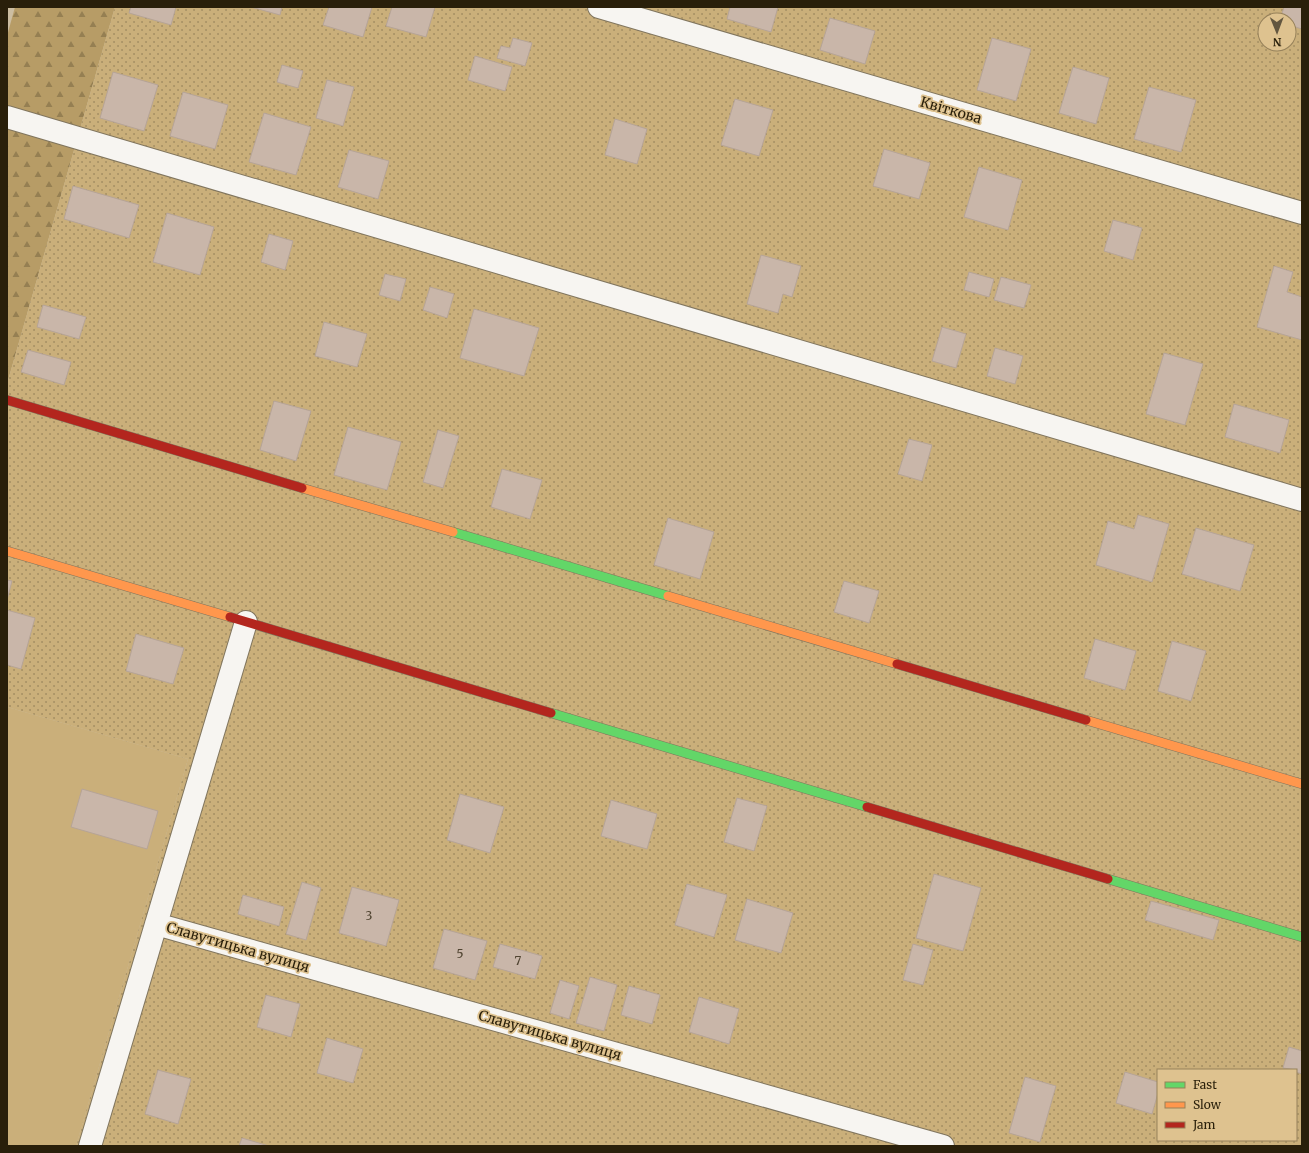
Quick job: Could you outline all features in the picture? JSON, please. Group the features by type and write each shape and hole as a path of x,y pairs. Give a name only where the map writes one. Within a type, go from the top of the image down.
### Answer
{"street":[{"name":"Квіткова","path":"599,7 1302,213"},
{"path":"7,117 1302,500"},
{"path":"7,400 1302,784"},
{"path":"7,551 1302,937"},
{"path":"90,1146 246,622"},
{"name":"Славутицька вулиця","path":"156,924 943,1146"}],"shaded area":[{"path":"115,7 1302,7 1302,1146 76,1146 188,759 7,707 7,384"},
{"path":"7,707 188,759 76,1146 7,1146"}],"green space":[{"path":"15,7 115,7 7,384 7,36"}],"building":[{"path":"131,7 176,7 171,25 129,13"},
{"path":"251,7 282,7 280,15"},
{"path":"329,7 372,7 363,37 323,25"},
{"path":"392,7 435,7 426,37 386,26"},
{"path":"730,7 778,7 771,32 727,19"},
{"path":"1284,7 1302,7 1302,29 1297,27 1297,12 1282,12"},
{"path":"830,18 875,31 865,64 820,50"},
{"path":"513,38 532,43 525,66 497,58 501,46 510,48"},
{"path":"992,38 1031,49 1016,101 977,90"},
{"path":"475,56 512,67 505,91 468,80"},
{"path":"282,65 303,71 298,88 277,82"},
{"path":"1073,67 1109,78 1096,124 1059,113"},
{"path":"113,72 158,85 144,131 100,118"},
{"path":"327,80 354,87 343,126 316,118"},
{"path":"1149,87 1196,100 1181,152 1134,139"},
{"path":"183,92 228,105 215,149 170,136"},
{"path":"735,99 773,110 759,156 721,145"},
{"path":"264,113 311,127 296,175 249,162"},
{"path":"615,119 647,129 637,164 605,155"},
{"path":"884,149 930,163 919,199 873,186"},
{"path":"349,150 389,161 378,199 338,187"},
{"path":"979,167 1022,180 1008,230 964,217"},
{"path":"73,186 139,205 129,238 64,219"},
{"path":"167,213 214,227 200,275 153,262"},
{"path":"1113,220 1142,228 1133,260 1104,251"},
{"path":"269,234 293,241 285,270 261,262"},
{"path":"761,255 801,266 792,297 783,294 778,313 747,304"},
{"path":"1274,266 1293,272 1287,292 1302,297 1302,340 1257,327"},
{"path":"969,272 994,279 989,297 964,290"},
{"path":"385,274 406,279 400,301 379,295"},
{"path":"1001,277 1031,285 1024,308 994,300"},
{"path":"430,287 454,294 447,318 423,310"},
{"path":"43,305 86,317 79,339 37,327"},
{"path":"474,309 539,328 524,376 460,358"},
{"path":"324,322 367,334 357,367 315,356"},
{"path":"942,327 966,334 956,368 932,361"},
{"path":"995,348 1023,356 1015,384 987,376"},
{"path":"28,350 71,362 64,385 21,372"},
{"path":"1164,353 1203,364 1185,425 1146,414"},
{"path":"274,401 311,411 296,461 260,450"},
{"path":"1234,404 1289,420 1280,453 1225,437"},
{"path":"348,427 401,442 387,490 334,475"},
{"path":"438,430 459,436 443,488 423,482"},
{"path":"909,439 932,445 922,481 898,474"},
{"path":"502,469 542,480 530,519 491,507"},
{"path":"1138,515 1169,524 1152,582 1096,565 1108,521 1134,529"},
{"path":"668,518 714,532 700,579 654,565"},
{"path":"1196,528 1254,545 1240,591 1182,574"},
{"path":"7,580 12,581 7,600"},
{"path":"844,581 879,591 869,623 834,612"},
{"path":"7,610 35,618 21,669 7,665"},
{"path":"136,634 184,648 173,684 126,671"},
{"path":"1095,639 1136,651 1125,690 1084,678"},
{"path":"1172,641 1206,651 1191,701 1158,691"},
{"path":"82,789 158,811 147,849 71,827"},
{"path":"460,794 504,807 490,853 447,840"},
{"path":"737,798 767,806 754,851 724,842"},
{"path":"611,800 657,814 647,849 601,836"},
{"path":"934,874 981,888 963,951 916,938"},
{"path":"302,882 321,888 306,940 286,934"},
{"path":"687,884 727,895 714,937 675,925"},
{"path":"352,887 399,900 386,946 339,933"},
{"path":"243,895 284,907 279,926 238,914"},
{"path":"747,899 793,913 781,953 735,940"},
{"path":"1151,901 1219,920 1213,940 1145,920"},
{"path":"444,929 487,941 475,980 433,968"},
{"path":"500,944 542,956 535,979 493,967"},
{"path":"913,944 933,950 923,985 903,980"},
{"path":"590,977 617,985 604,1031 576,1023"},
{"path":"560,980 579,986 569,1019 550,1013"},
{"path":"629,986 660,995 652,1024 621,1015"},
{"path":"266,995 300,1004 291,1037 257,1027"},
{"path":"699,997 739,1009 729,1044 689,1032"},
{"path":"327,1038 363,1049 353,1083 317,1073"},
{"path":"1289,1047 1302,1051 1302,1074 1297,1072 1297,1069 1283,1068"},
{"path":"158,1070 191,1079 178,1124 145,1114"},
{"path":"1125,1072 1157,1082 1157,1096 1152,1114 1116,1103"},
{"path":"1025,1077 1056,1086 1040,1142 1009,1133"},
{"path":"242,1138 269,1146 239,1146"}],"traffic: fast":[{"path":"453,532 668,596"},
{"path":"551,713 867,807"},
{"path":"1108,879 1302,937"}],"traffic: slow":[{"path":"302,488 453,532"},
{"path":"7,551 230,617"},
{"path":"668,596 897,664"},
{"path":"1086,720 1302,784"}],"traffic: jam":[{"path":"7,400 302,488"},
{"path":"230,617 551,713"},
{"path":"897,664 1086,720"},
{"path":"867,807 1108,879"}]}
